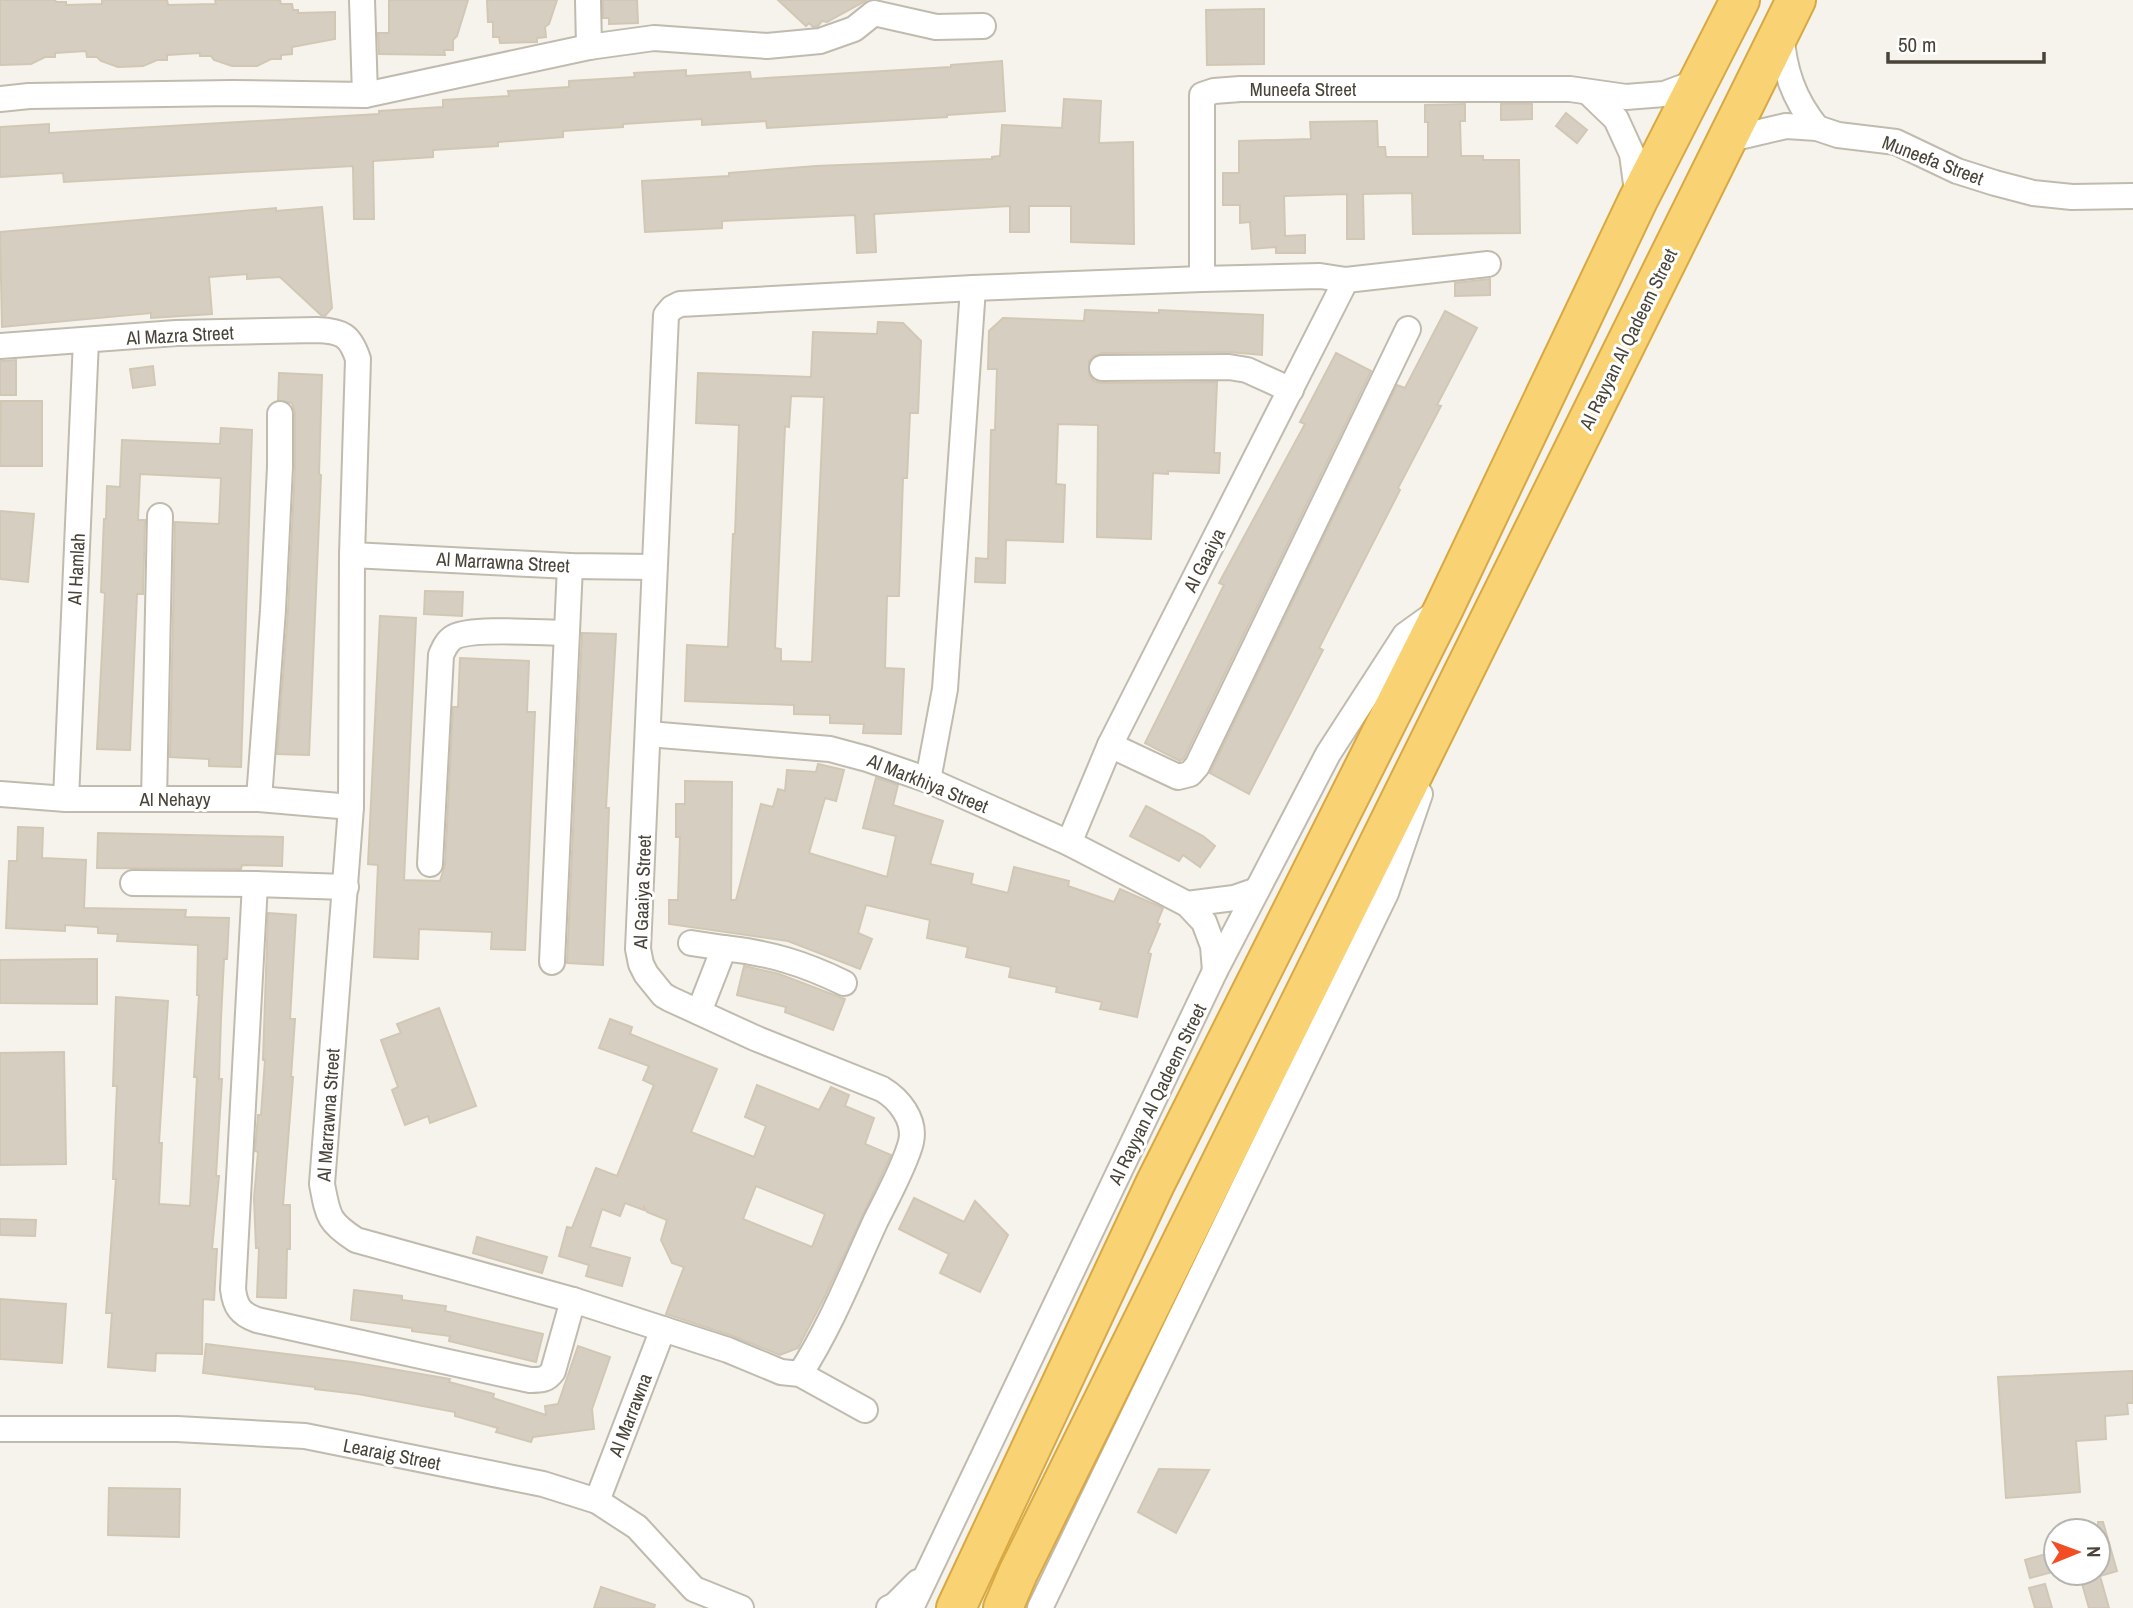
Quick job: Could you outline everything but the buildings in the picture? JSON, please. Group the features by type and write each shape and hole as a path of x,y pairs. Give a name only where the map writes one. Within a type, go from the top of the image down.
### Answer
{"highway":[{"name":"Al Rayyan Al Qadeem Street","path":"956,1608 1156,1184 1444,608 1638,200 1740,0"},
{"name":"Al Rayyan Al Qadeem Street","path":"1003,1608 1788,14"}],"street":[{"path":"362,0 365,95"},
{"path":"588,0 589,47"},
{"path":"0,99 29,96 232,93 365,95 589,47 654,38 767,46 820,41 854,29 878,6 936,27 983,26"},
{"path":"1788,14 1788,79 1795,97 1816,128"},
{"name":"Muneefa Street","path":"1202,279 1202,94 1240,89 1553,89 1626,97 1664,94 1699,81"},
{"path":"1589,93 1616,119 1632,154 1638,200"},
{"name":"Muneefa Street","path":"1726,140 1786,126 1816,128 1838,135 1896,142 1957,171 2033,192 2072,197 2133,196"},
{"path":"928,780 945,689 973,288 1320,276 1346,280 1488,264"},
{"name":"Al Gaaiya","path":"1069,843 1110,745 1346,280"},
{"name":"Al Gaaiya Street","path":"800,1374 816,1349 888,1195 911,1140 910,1122 894,1096 882,1089 755,1038 663,995 641,964 638,949 666,315 680,304 973,288"},
{"path":"1110,745 1178,777 1190,774 1198,766 1408,329"},
{"name":"Al Mazra Street","path":"0,346 176,333 317,330 336,331 348,338 354,347"},
{"name":"Al Hamlah","path":"66,799 86,340"},
{"name":"Al Marrawna Street","path":"354,347 358,359 352,555 351,807 322,1184 330,1218 335,1226 356,1240 573,1300 728,1350 781,1372 800,1374"},
{"path":"1102,368 1229,367 1247,370 1291,390"},
{"path":"259,799 273,610 280,467 279,414"},
{"path":"154,800 160,516"},
{"name":"Al Marrawna Street","path":"352,555 570,566 654,567"},
{"path":"552,962 570,566"},
{"name":"Al Rayyan Al Qadeem Street","path":"911,1608 1215,971 1328,754 1405,635 1444,608"},
{"path":"430,864 441,655 444,647 456,636 476,633 566,633"},
{"name":"Al Rayyan Al Qadeem Street","path":"1040,1608 1386,893 1460,678"},
{"name":"Al Markhiya Street","path":"648,734 830,750 867,759 928,780 1069,843 1187,904 1204,922 1213,946 1215,971"},
{"name":"Al Nehayy","path":"0,794 66,799 259,799 351,807"},
{"path":"133,883 346,887"},
{"path":"255,884 233,1289 234,1301 240,1311 257,1320 530,1380 541,1380 549,1377 553,1371 573,1300"},
{"path":"1187,904 1234,898 1257,890"},
{"path":"691,943 777,956 814,968 844,983"},
{"path":"699,1012 724,948"},
{"name":"Al Marrawna","path":"597,1501 663,1329"},
{"path":"800,1374 865,1410"},
{"name":"Learaig Street","path":"0,1430 177,1429 305,1437 543,1484 597,1501 637,1527 694,1589 741,1608"},
{"path":"889,1608 928,1572"}]}
